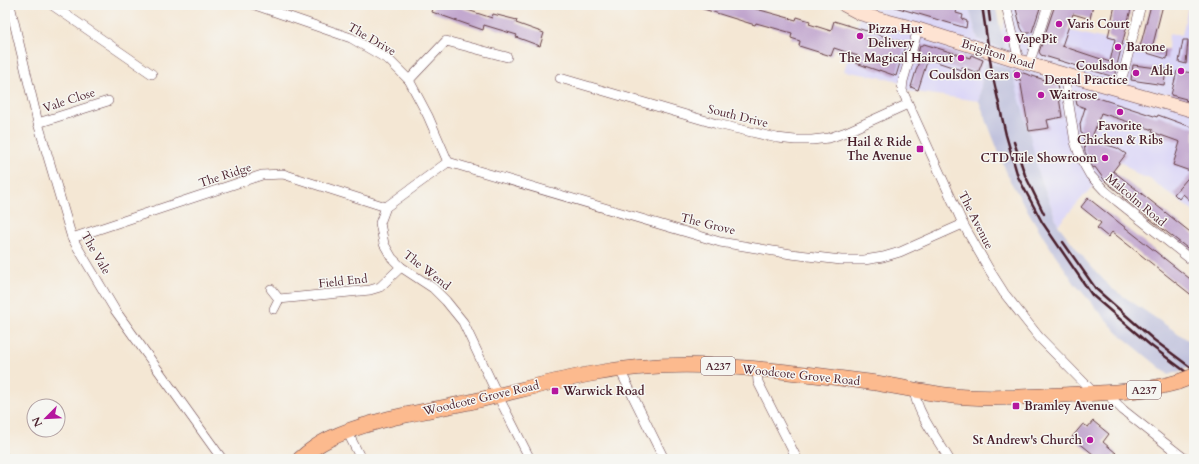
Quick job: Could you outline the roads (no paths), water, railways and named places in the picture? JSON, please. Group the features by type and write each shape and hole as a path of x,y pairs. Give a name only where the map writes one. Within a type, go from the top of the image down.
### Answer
{"main road":[{"name":"Brighton Road","path":"847,6 1024,62 1194,111"},
{"name":"Woodcote Grove Road","path":"300,459 329,439 347,431 376,422 498,396 548,383 620,370 669,366 757,369 870,382 953,396 996,399 1146,390 1178,382 1194,376"}],"street":[{"name":"The Vale","path":"10,5 38,123 72,238 115,310 222,459"},
{"path":"52,5 152,74"},
{"name":"The Drive","path":"256,5 351,38 389,60 410,80 448,162"},
{"path":"1006,5 1024,62"},
{"path":"1024,62 1048,5"},
{"path":"1116,89 1123,74 1141,5"},
{"name":"The Avenue","path":"918,29 901,87 902,92 963,224 990,271 1009,299 1039,337 1094,393"},
{"path":"410,80 446,41 507,57"},
{"name":"Malcolm Road","path":"1064,74 1076,142 1081,159 1090,175 1117,201 1194,262"},
{"name":"South Drive","path":"560,78 717,124 777,138 795,140 829,138 846,132 908,104"},
{"name":"Vale Close","path":"38,123 108,101"},
{"path":"386,207 448,162"},
{"name":"The Grove","path":"448,162 720,242 791,254 841,260 864,260 883,257 900,252 963,224"},
{"name":"The Ridge","path":"72,238 262,175 283,174 386,207"},
{"name":"The Wend","path":"386,207 380,223 384,244 392,258 401,267 433,288 463,322 530,459"},
{"name":"Field End","path":"278,299 370,290 380,287 401,267"},
{"path":"271,289 278,299 274,309"},
{"path":"757,369 758,382 797,459"},
{"path":"620,370 664,459"},
{"path":"914,390 920,411 949,459"},
{"path":"1110,393 1112,399 1123,410 1185,459"},
{"path":"347,431 361,459"}],"railway":[{"path":"982,5 992,73 1006,135 1018,177 1042,222 1092,295 1150,345 1194,378"},
{"path":"988,5 990,21"},
{"path":"1014,142 1025,175 1044,214"},
{"path":"1063,242 1096,289 1154,340 1194,370"}],"place":[{"name":"Varis Court","path":"1059,24"},
{"name":"Pizza Hut Delivery","path":"860,36"},
{"name":"VapePit","path":"1007,39"},
{"name":"Barone","path":"1118,47"},
{"name":"The Magical Haircut","path":"961,58"},
{"name":"Aldi","path":"1181,71"},
{"name":"Coulsdon Dental Practice","path":"1136,73"},
{"name":"Coulsdon Cars","path":"1017,75"},
{"name":"Waitrose","path":"1041,95"},
{"name":"Favorite Chicken & Ribs","path":"1120,112"},
{"name":"Hail & Ride The Avenue","path":"920,149"},
{"name":"CTD Tile Showroom","path":"1105,158"},
{"name":"Warwick Road","path":"555,391"},
{"name":"Bramley Avenue","path":"1016,406"},
{"name":"St Andrew's Church","path":"1090,440"}]}
